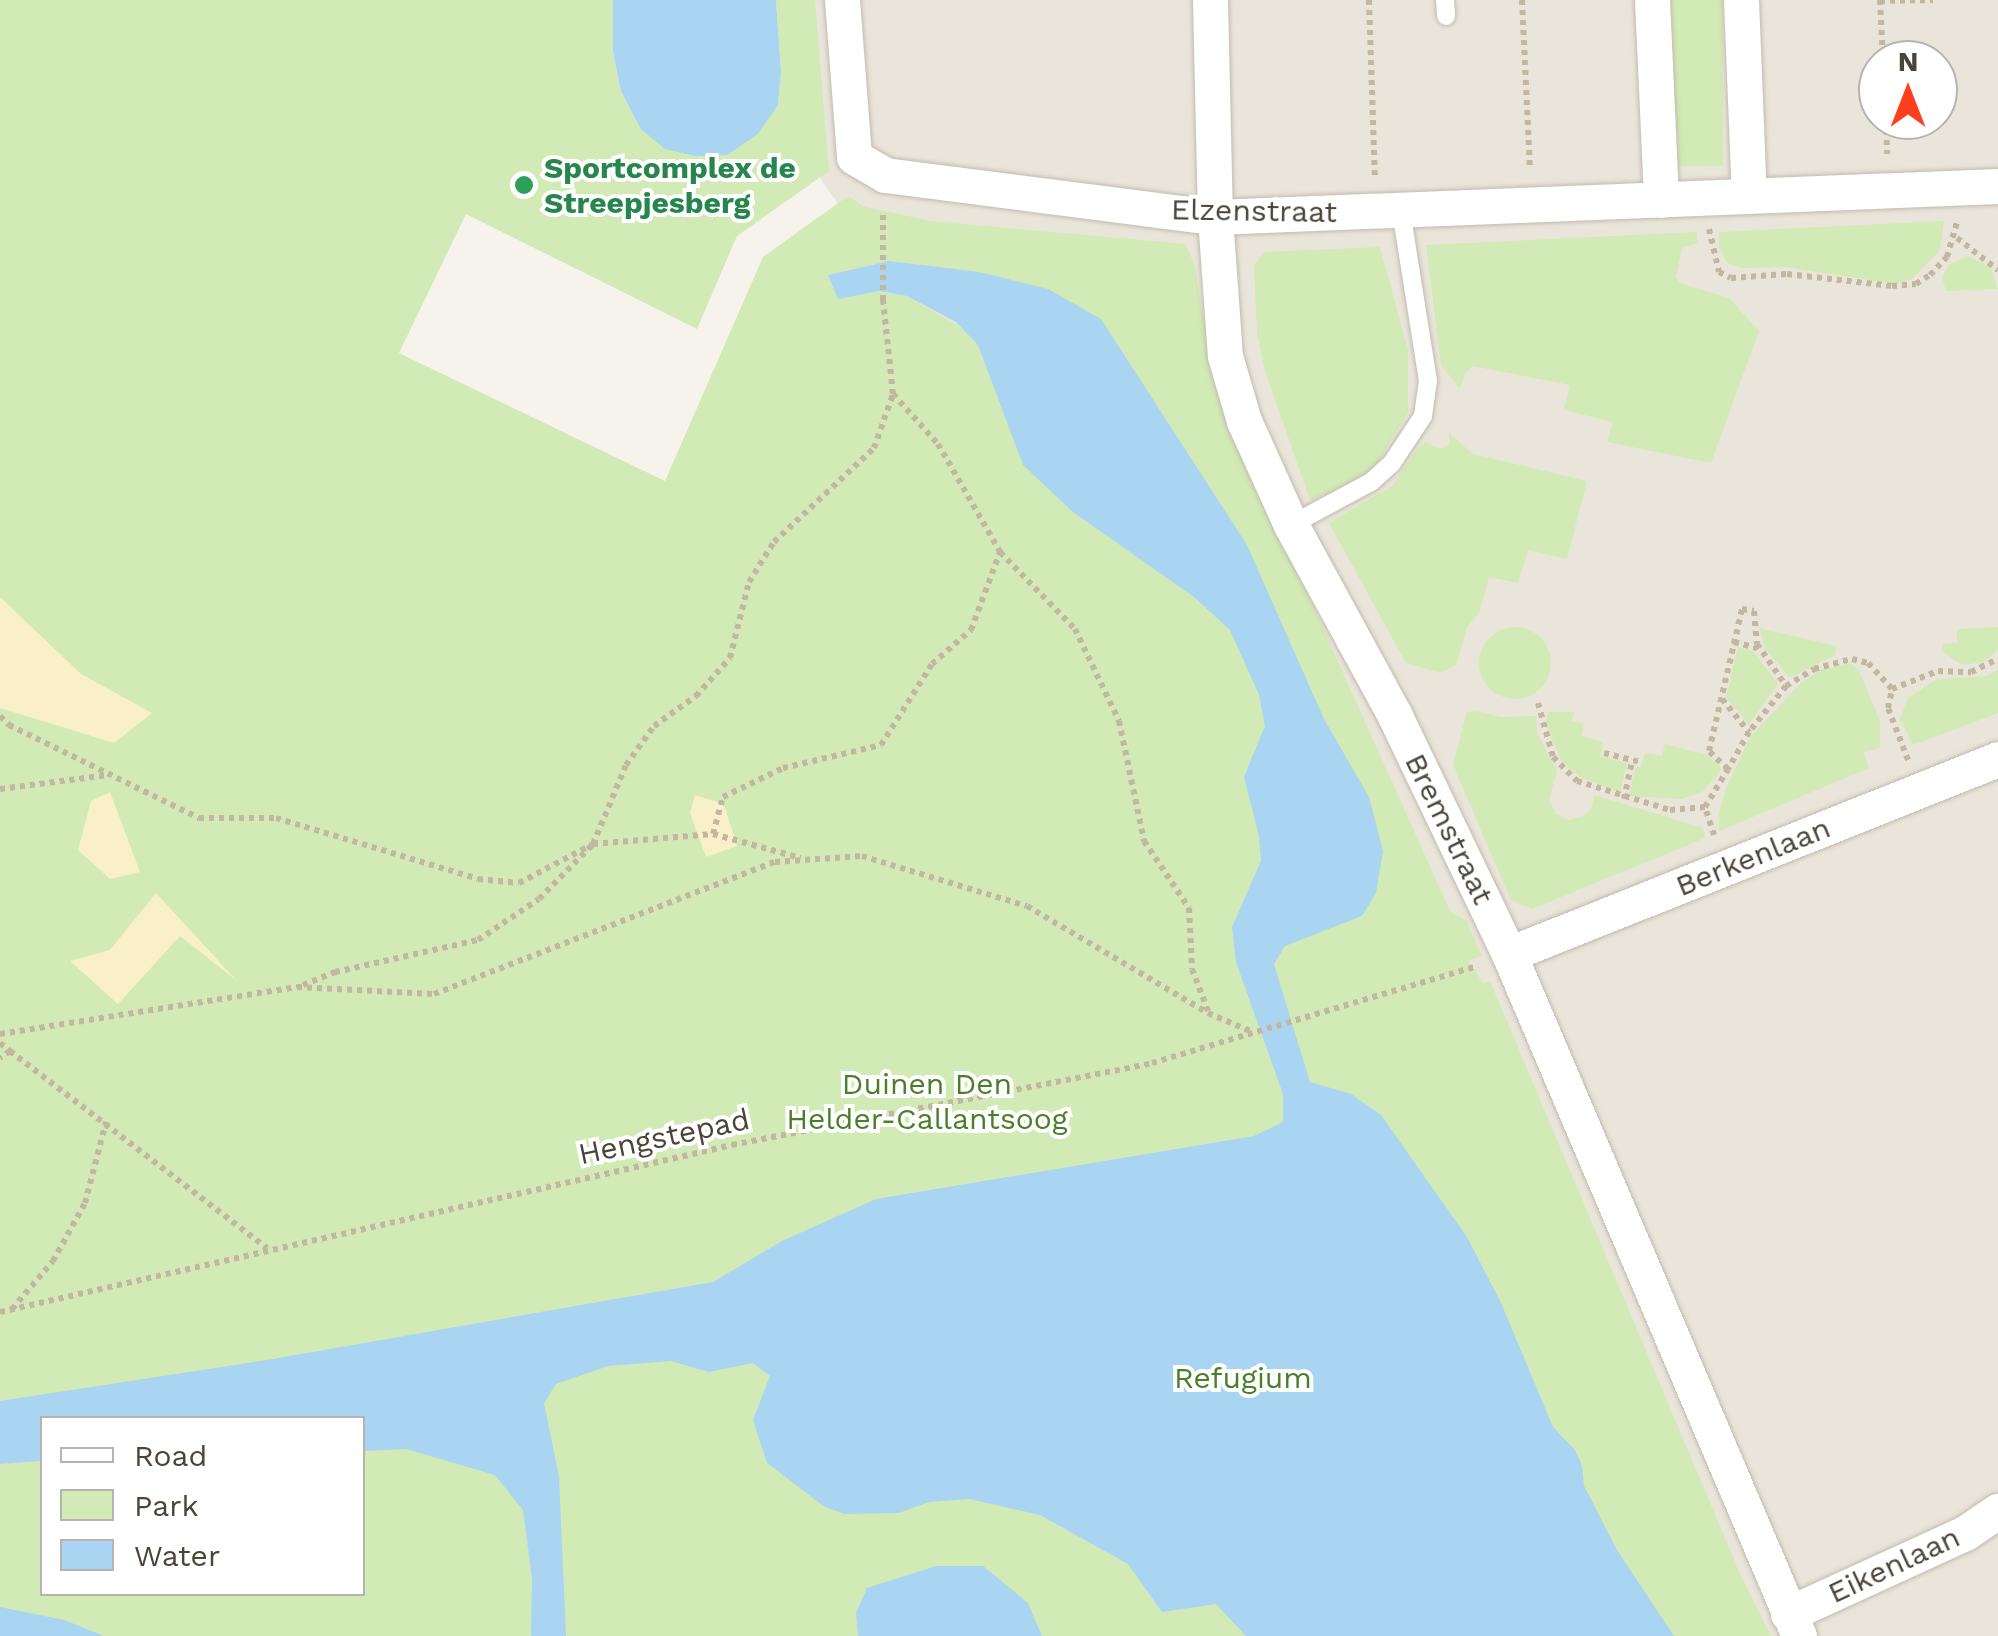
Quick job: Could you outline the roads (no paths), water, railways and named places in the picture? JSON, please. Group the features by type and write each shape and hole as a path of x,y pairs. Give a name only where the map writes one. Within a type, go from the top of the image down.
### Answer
{"street":[{"name":"Elzenstraat","path":"842,0 854,158 885,175 1216,217 1998,186"},
{"name":"Bremstraat","path":"1210,0 1216,217 1225,356 1244,421 1291,524 1394,716 1509,954 1794,1625"},
{"path":"1652,0 1660,200"},
{"path":"1740,0 1749,196"},
{"name":"Berkenlaan","path":"1509,954 1998,760"},
{"name":"Eikenlaan","path":"1794,1625 1965,1533 1998,1511"}],"lane":[{"path":"1291,524 1372,482 1392,463 1423,416 1428,381 1389,211"}],"water":[{"path":"613,0 776,0 781,71 778,105 758,134 727,155 695,156 665,149 641,129 621,92 613,52"},
{"name":"Refugium","path":"889,261 979,272 1048,289 1101,319 1247,545 1324,719 1369,797 1383,851 1376,893 1362,916 1285,946 1274,964 1310,1082 1351,1094 1381,1115 1467,1237 1501,1303 1553,1427 1575,1450 1584,1486 1617,1550 1674,1636 1246,1636 1216,1604 1162,1612 1128,1564 1040,1515 969,1499 929,1502 899,1513 845,1514 825,1507 767,1463 753,1420 770,1376 753,1363 709,1372 671,1361 608,1366 556,1384 544,1403 559,1477 566,1636 531,1636 532,1578 523,1510 495,1475 406,1449 365,1451 365,1416 40,1416 40,1461 0,1464 0,1401 267,1360 713,1282 782,1241 876,1199 1254,1136 1283,1122 1283,1094 1236,962 1232,927 1261,861 1244,777 1265,726 1259,695 1230,630 1194,597 1073,512 1023,465 978,345 956,322 907,296 879,291 838,299 828,275"},
{"path":"936,1566 983,1566 1028,1603 1042,1636 858,1636 856,1613 867,1588"},
{"path":"0,1607 64,1620 104,1636 0,1636"}],"place":[{"name":"Sportcomplex de Streepjesberg","path":"524,185"}],"park label":[{"name":"Duinen Den Helder-Callantsoog","path":"927,1101"}]}
